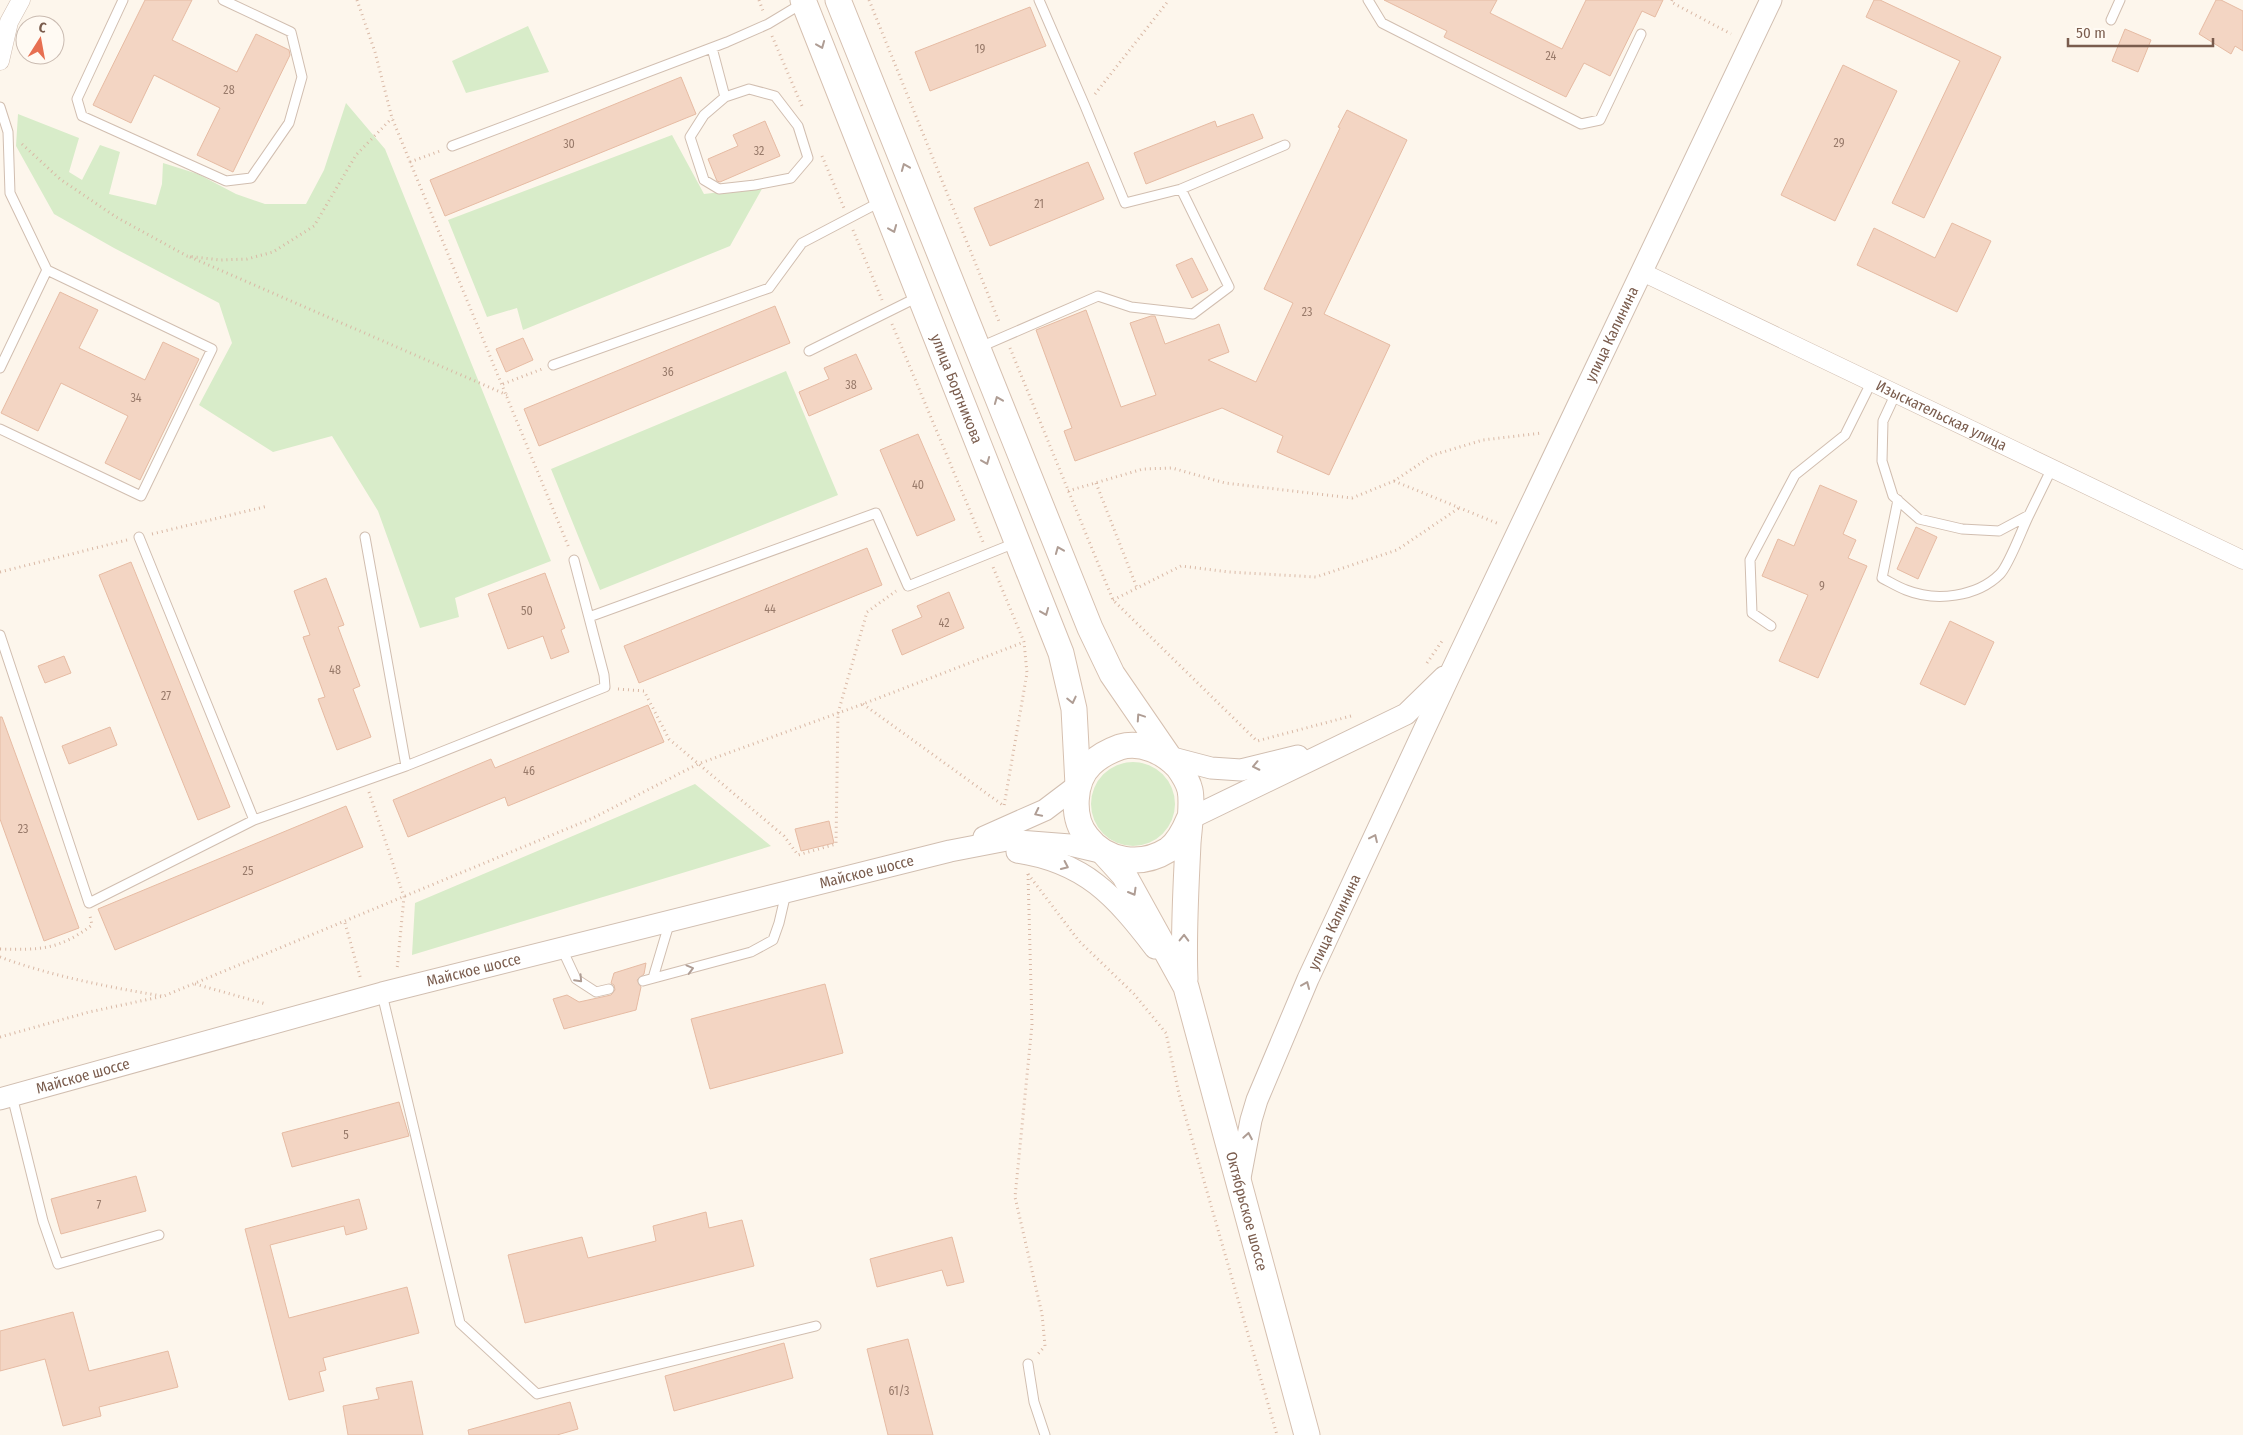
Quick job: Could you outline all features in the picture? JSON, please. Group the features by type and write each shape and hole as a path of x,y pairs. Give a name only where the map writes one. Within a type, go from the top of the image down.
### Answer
{"main road":[{"path":"838,0 1090,628 1112,674 1168,757 1184,774 1190,792 1189,820 1182,836 1169,849 1149,859 1127,861 1104,853 1086,836 1076,814 1078,785 1090,765 1107,752 1126,746 1148,747 1168,757"},
{"name":"улица Бортникова","path":"803,1 1061,652 1074,708 1078,785"},
{"name":"Октябрьское шоссе","path":"1189,820 1184,940 1186,987 1308,1435"},
{"name":"Октябрьское шоссе","path":"1104,853 1124,875 1186,987"}],"street":[{"path":"0,61 9,22 22,0"},
{"name":"улица Калинина","path":"1239,1184 1251,1120 1281,1040 1453,668 1771,0"},
{"name":"Изыскательская улица","path":"1642,272 2243,560"},
{"name":"улица Калинина","path":"1189,820 1406,714 1453,668"},
{"name":"улица Калинина","path":"1168,757 1211,768 1241,770 1337,747"},
{"name":"Майское шоссе","path":"950,851 1045,810 1078,785"},
{"name":"Майское шоссе","path":"6,1097 382,993 950,851 1007,840 1070,845 1104,853"},
{"name":"Майское шоссе","path":"950,851 982,847 1037,855 1066,866 1094,881 1131,916 1186,987"}],"lane":[{"path":"123,0 77,99 82,116 226,181 251,178 289,123 302,77 291,32 223,0"},
{"path":"1039,0 1124,203 1181,189 1285,145"},
{"path":"1368,0 1382,23 1581,124 1600,120 1641,34"},
{"path":"2110,20 2120,0"},
{"path":"452,146 712,48 768,24 803,1"},
{"path":"712,48 725,97"},
{"path":"749,89 775,96 798,126 808,158 790,178 755,185 719,189 704,180 690,137 704,115 725,97 749,89"},
{"path":"0,107 8,132 10,193 47,270 212,349 141,496 0,429"},
{"path":"978,348 1098,296 1131,307 1193,314 1229,287 1181,189"},
{"path":"553,365 769,288 802,243 882,201"},
{"path":"0,368 47,270"},
{"path":"808,351 920,296"},
{"path":"1771,626 1752,613 1750,560 1795,476 1845,435 1872,382"},
{"path":"1896,393 1883,421 1882,461 1893,496 1919,519 1962,529 1999,530 2029,515"},
{"path":"1898,500 1882,578 1907,590 1933,596 1957,595 1984,586 2001,573 2052,468"},
{"path":"589,617 876,513 908,586 1018,542"},
{"path":"139,537 254,820"},
{"path":"365,537 406,766"},
{"path":"0,635 89,903 254,820 406,766 604,687 604,675 574,560"},
{"path":"642,981 751,952 773,940 786,893"},
{"path":"653,978 670,922"},
{"path":"562,948 576,979 596,992 609,989"},
{"path":"382,993 460,1323 537,1394 816,1326"},
{"path":"6,1097 43,1221 58,1264 159,1235"},
{"path":"1028,1364 1034,1402 1044,1435"}],"path":[{"path":"357,0 375,52 392,118 574,560"},
{"path":"869,0 1113,600 1257,741 1348,718 1357,713"},
{"path":"1085,106 1169,0"},
{"path":"1672,0 1671,2 1731,34"},
{"path":"1727,43 1735,26"},
{"path":"187,256 220,260 247,259 273,252 314,226 356,155 392,118"},
{"path":"8,132 68,185 116,217 187,256 507,396"},
{"path":"410,162 452,146"},
{"path":"503,384 553,365"},
{"path":"1538,442 1546,424"},
{"path":"1068,491 1143,469 1172,468 1224,483 1352,498 1394,480 1434,455 1483,440 1542,433"},
{"path":"1394,480 1499,524"},
{"path":"1096,483 1137,588"},
{"path":"1113,600 1181,566 1229,572 1316,577 1396,550 1459,508"},
{"path":"1495,533 1503,516"},
{"path":"604,687 644,692 669,739 784,836 798,855 836,844 838,713 867,612 892,593 908,586"},
{"path":"1422,672 1443,638"},
{"path":"0,1036 89,1012 164,996 593,818 698,764 863,704 1024,642 1027,673 1004,806 863,704"},
{"path":"365,780 404,897 397,974"},
{"path":"1024,867 1079,941 1134,994 1166,1033 1179,1094 1277,1435"},
{"path":"1028,873 1032,1026 1015,1196 1042,1314 1045,1346 1028,1364"},
{"path":"0,949 38,950 73,939 92,925 89,903"},
{"path":"345,922 362,984"},
{"path":"0,957 27,967 123,990 164,996"},
{"path":"195,984 267,1004"}],"green space":[{"path":"528,26 549,72 466,93 452,61"},
{"path":"346,103 385,149 551,561 455,598 459,617 420,628 378,511 332,436 273,452 199,405 232,343 219,303 54,214 16,146 18,114 79,138 69,172 82,180 100,145 120,152 109,194 156,205 162,184 163,163 198,174 236,194 265,204 306,204 324,170"},
{"path":"672,135 704,194 763,187 730,246 523,330 517,308 487,317 448,220"},
{"path":"786,371 838,495 600,590 551,469"},
{"path":"1133,762 1149,765 1163,774 1172,788 1175,804 1172,820 1163,834 1149,843 1133,846 1117,843 1103,834 1094,820 1091,804 1094,788 1103,774 1117,765"},
{"path":"695,784 771,846 412,955 415,903"}],"building":[{"path":"145,0 192,0 172,40 237,72 256,34 289,50 290,55 233,172 197,155 220,108 154,75 131,123 93,105"},
{"path":"1384,0 1497,0 1490,13 1562,49 1586,0 1663,0 1655,17 1642,11 1610,76 1584,63 1566,97 1444,37 1447,31"},
{"path":"1874,0 1880,0 2001,57 1924,218 1892,203 1960,61 1866,17"},
{"path":"2216,0 2221,0 2243,11 2243,51 2235,46 2231,54 2199,34"},
{"path":"1030,7 1046,46 930,91 915,52"},
{"path":"2125,29 2151,40 2138,72 2112,61"},
{"path":"1843,65 1897,91 1835,221 1781,195"},
{"path":"681,77 696,114 445,216 430,180"},
{"path":"1347,110 1407,140 1324,314 1390,345 1329,475 1277,452 1283,436 1222,408 1075,461 1064,431 1072,428 1036,330 1086,310 1121,407 1156,395 1130,323 1151,316 1155,316 1165,344 1219,324 1229,352 1208,360 1256,382 1293,303 1264,289"},
{"path":"1253,114 1263,138 1146,184 1134,153 1215,121 1217,127"},
{"path":"765,121 780,156 720,182 717,181 708,159 738,146 733,135"},
{"path":"1088,162 1104,199 990,246 974,208"},
{"path":"1952,223 1991,241 1957,312 1857,265 1874,228 1935,258"},
{"path":"1192,258 1208,290 1192,298 1176,265"},
{"path":"60,292 98,310 79,348 145,380 163,342 199,359 140,480 105,463 128,416 61,383 38,431 1,413"},
{"path":"775,306 790,343 539,446 524,409"},
{"path":"523,338 533,360 506,372 496,349"},
{"path":"856,354 872,389 809,416 799,392 829,379 824,368"},
{"path":"918,434 955,520 917,536 880,450"},
{"path":"1820,485 1857,501 1843,534 1856,540 1848,558 1867,566 1818,678 1779,661 1808,595 1762,576 1778,539 1794,546"},
{"path":"1916,527 1937,537 1918,579 1897,569"},
{"path":"867,548 882,585 639,683 624,646"},
{"path":"131,562 230,807 198,820 99,575"},
{"path":"545,573 565,628 561,630 569,652 551,659 543,636 508,649 488,594"},
{"path":"326,578 344,625 338,627 360,686 353,689 371,737 337,750 318,699 325,697 303,637 310,635 294,591"},
{"path":"949,592 964,628 902,655 892,630 922,617 917,606"},
{"path":"1950,621 1994,642 1965,705 1920,684"},
{"path":"64,656 71,673 45,683 38,666"},
{"path":"648,705 664,742 508,806 505,797 408,837 393,800 491,759 495,768"},
{"path":"0,717 2,717 79,928 44,941 0,819"},
{"path":"110,727 117,745 69,764 62,746"},
{"path":"346,806 363,847 115,950 98,909"},
{"path":"829,821 834,843 801,851 795,829"},
{"path":"646,963 644,974 637,980 641,987 636,1010 564,1029 553,999 567,995 579,1002 611,995 615,990 614,985 611,983 614,973"},
{"path":"825,984 843,1053 710,1089 691,1019"},
{"path":"399,1102 409,1136 292,1167 282,1133"},
{"path":"136,1176 146,1211 61,1234 51,1199"},
{"path":"359,1199 367,1229 346,1235 344,1226 270,1245 289,1318 407,1287 419,1333 323,1358 326,1370 319,1372 324,1391 289,1400 245,1229"},
{"path":"706,1212 709,1228 742,1220 754,1266 525,1323 508,1255 582,1237 588,1258 656,1241 653,1226"},
{"path":"952,1237 964,1282 947,1286 942,1270 877,1287 870,1259"},
{"path":"73,1312 89,1371 168,1351 178,1387 99,1407 101,1416 63,1426 45,1359 0,1371 0,1331"},
{"path":"908,1339 933,1435 888,1435 867,1349"},
{"path":"784,1343 793,1378 674,1411 665,1376"},
{"path":"412,1381 423,1435 348,1435 343,1406 379,1399 376,1388"},
{"path":"570,1402 578,1429 557,1435 469,1435 468,1430"}]}
